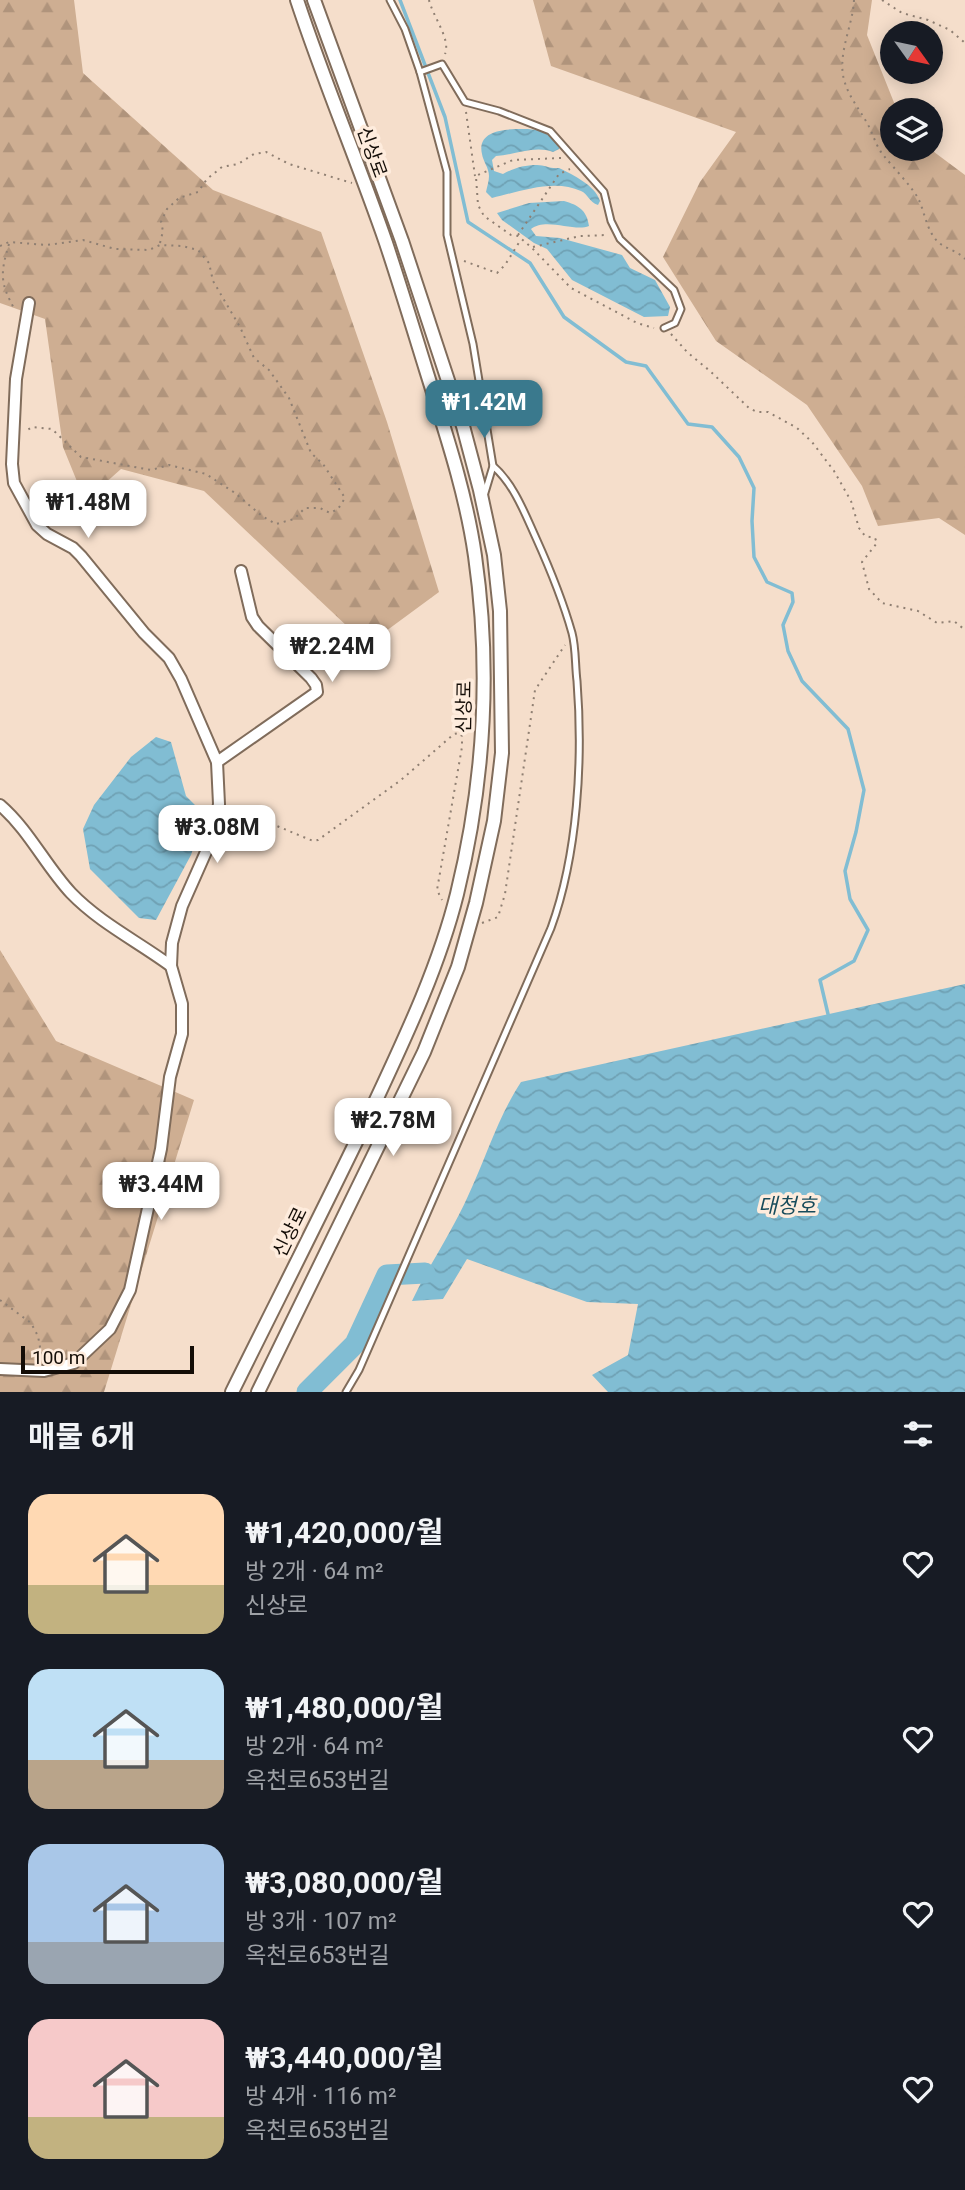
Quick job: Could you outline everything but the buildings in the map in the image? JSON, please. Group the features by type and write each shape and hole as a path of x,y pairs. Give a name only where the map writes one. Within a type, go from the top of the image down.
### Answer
{"street":[{"name":"신상로","path":"232,1392 404,1041 437,958 456,895 473,816 482,748 481,611 475,554 462,492 385,242 297,0"},
{"name":"신상로","path":"257,1392 424,1052 458,967 495,821 502,752 500,611 494,555 483,501 463,426 402,241 314,0"},
{"path":"0,1369 44,1371 74,1363 110,1329 130,1290 161,1149 170,1077 182,1034 182,1004 170,966 172,943 182,906 212,836 219,804 217,762 196,710 169,658 144,633 81,556 37,525 14,483 12,464 16,379 29,303"},
{"path":"217,762 317,692 311,678 252,617 241,571"},
{"path":"0,805 22,827 53,873 73,895 116,931 146,947 170,966"}],"lane":[{"path":"390,0 405,29 420,72 447,172 447,235 473,344 494,466 483,501"},
{"path":"420,72 442,64 465,102 499,111 550,131 604,192 611,221 620,239 674,290 681,309 674,323 664,328"},
{"path":"346,1392 359,1370 490,1073 551,928 564,886 578,798 579,709 573,635 553,576 533,530 505,477 494,466"}],"path":[{"path":"429,0 448,47 442,64"},
{"path":"854,0 843,55 843,74 848,89 882,155 894,165 903,181 916,195 929,228 939,243 964,256"},
{"path":"883,0 902,13 950,30 965,43"},
{"path":"465,102 477,176 478,205 484,216 532,248 571,288 637,323 669,330 687,352 749,408 757,412 768,412 797,428 812,442 851,501 859,528 865,536 875,538 877,543 862,562 869,589 882,603 918,611 937,623 954,621 965,629"},
{"path":"160,245 163,231 161,222 167,209 179,198 198,192 207,179 222,167 239,164 254,153 266,152 289,164 320,174 363,183"},
{"path":"477,176 513,160 575,158"},
{"path":"517,236 559,174 570,169"},
{"path":"532,248 580,236 617,233"},
{"path":"0,246 9,242 47,245 83,240 115,249 149,250 160,245 198,250 209,263 213,281 240,327 254,358 269,370 289,398 311,453 323,464 345,498 338,509 330,513 320,508 305,508 294,519 275,524 206,474 169,466 151,470 81,457 52,429 32,427 13,440"},
{"path":"462,261 497,273 521,240"},
{"path":"9,242 0,276 5,293 16,312"},
{"path":"477,922 489,922 500,913 517,821 535,690 565,647"},
{"path":"225,835 258,821 265,821 313,841 317,840 401,780 458,733 462,736 461,747 437,890 445,905"},
{"path":"0,1300 31,1322 38,1336 44,1371"}],"green space":[{"path":"0,0 74,0 83,73 213,190 321,232 387,422 439,592 367,645 204,491 121,469 85,501 63,447 45,319 0,303"},
{"path":"533,0 872,0 867,35 880,68 880,84 887,84 892,98 880,98 880,161 943,161 943,159 965,175 965,535 939,518 878,526 862,486 807,405 716,341 663,257 700,182 736,132 551,66"},
{"path":"0,950 56,1041 194,1100 104,1392 0,1392"}],"water":[{"path":"528,129 543,131 560,145 559,149 553,152 532,150 496,156 492,160 494,171 503,174 532,165 559,168 589,185 600,201 598,205 581,191 570,187 536,187 492,198 486,192 489,176 482,154 484,139 496,132"},
{"path":"564,201 581,209 589,226 544,224 531,229 536,236 560,238 622,255 630,268 655,280 670,307 668,316 644,317 572,280 547,249 502,220 497,213 529,203"},
{"path":"156,737 171,742 186,796 199,809 201,825 191,855 156,920 139,918 90,869 83,829 94,805 131,757"},
{"name":"대청호","path":"965,984 965,1392 608,1392 592,1375 628,1355 638,1304 587,1302 467,1259 443,1299 412,1301 462,1209 499,1123 521,1082"}],"waterway":[{"path":"400,0 445,117 468,222 530,263 564,317 626,362 646,366 688,424 712,427 739,457 754,488 754,557 767,582 792,593 793,602 783,625 788,651 802,681 848,729 864,790 845,871 850,899 868,930 854,961 820,980 828,1014"},
{"path":"307,1392 355,1344 387,1275 425,1273"}]}
